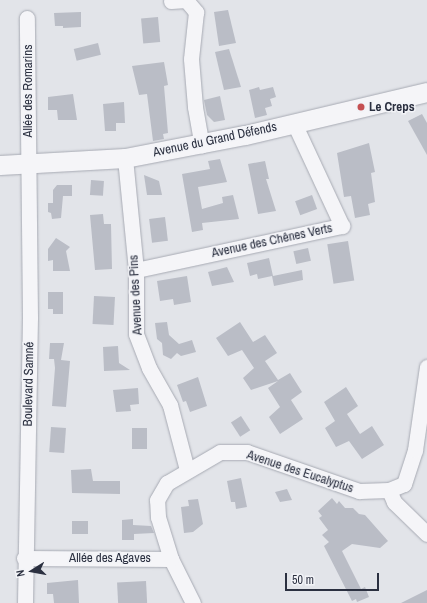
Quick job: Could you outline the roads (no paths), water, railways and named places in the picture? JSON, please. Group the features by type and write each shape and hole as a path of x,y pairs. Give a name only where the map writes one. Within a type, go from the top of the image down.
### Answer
{"street":[{"path":"171,1 186,0 196,12 191,59 195,107 202,145"},
{"name":"Allée des Romarins","path":"28,18 28,164"},
{"name":"Avenue du Grand Défends","path":"0,165 125,158 202,145 427,92"},
{"name":"Avenue des Chênes Verts","path":"136,270 342,226 294,123"},
{"name":"Avenue des Pins","path":"125,158 136,270 136,334 149,368 170,405 187,470"},
{"name":"Boulevard Samné","path":"25,603 24,558 30,318 28,164"},
{"name":"Avenue des Eucalyptus","path":"193,603 171,559 158,517 157,500 166,483 220,452 247,452 359,491 389,490 404,484 415,450 427,367"},
{"path":"389,490 394,502 427,534"},
{"name":"Allée des Agaves","path":"24,558 171,559"}],"place":[{"name":"Le Creps","path":"361,107"}]}
